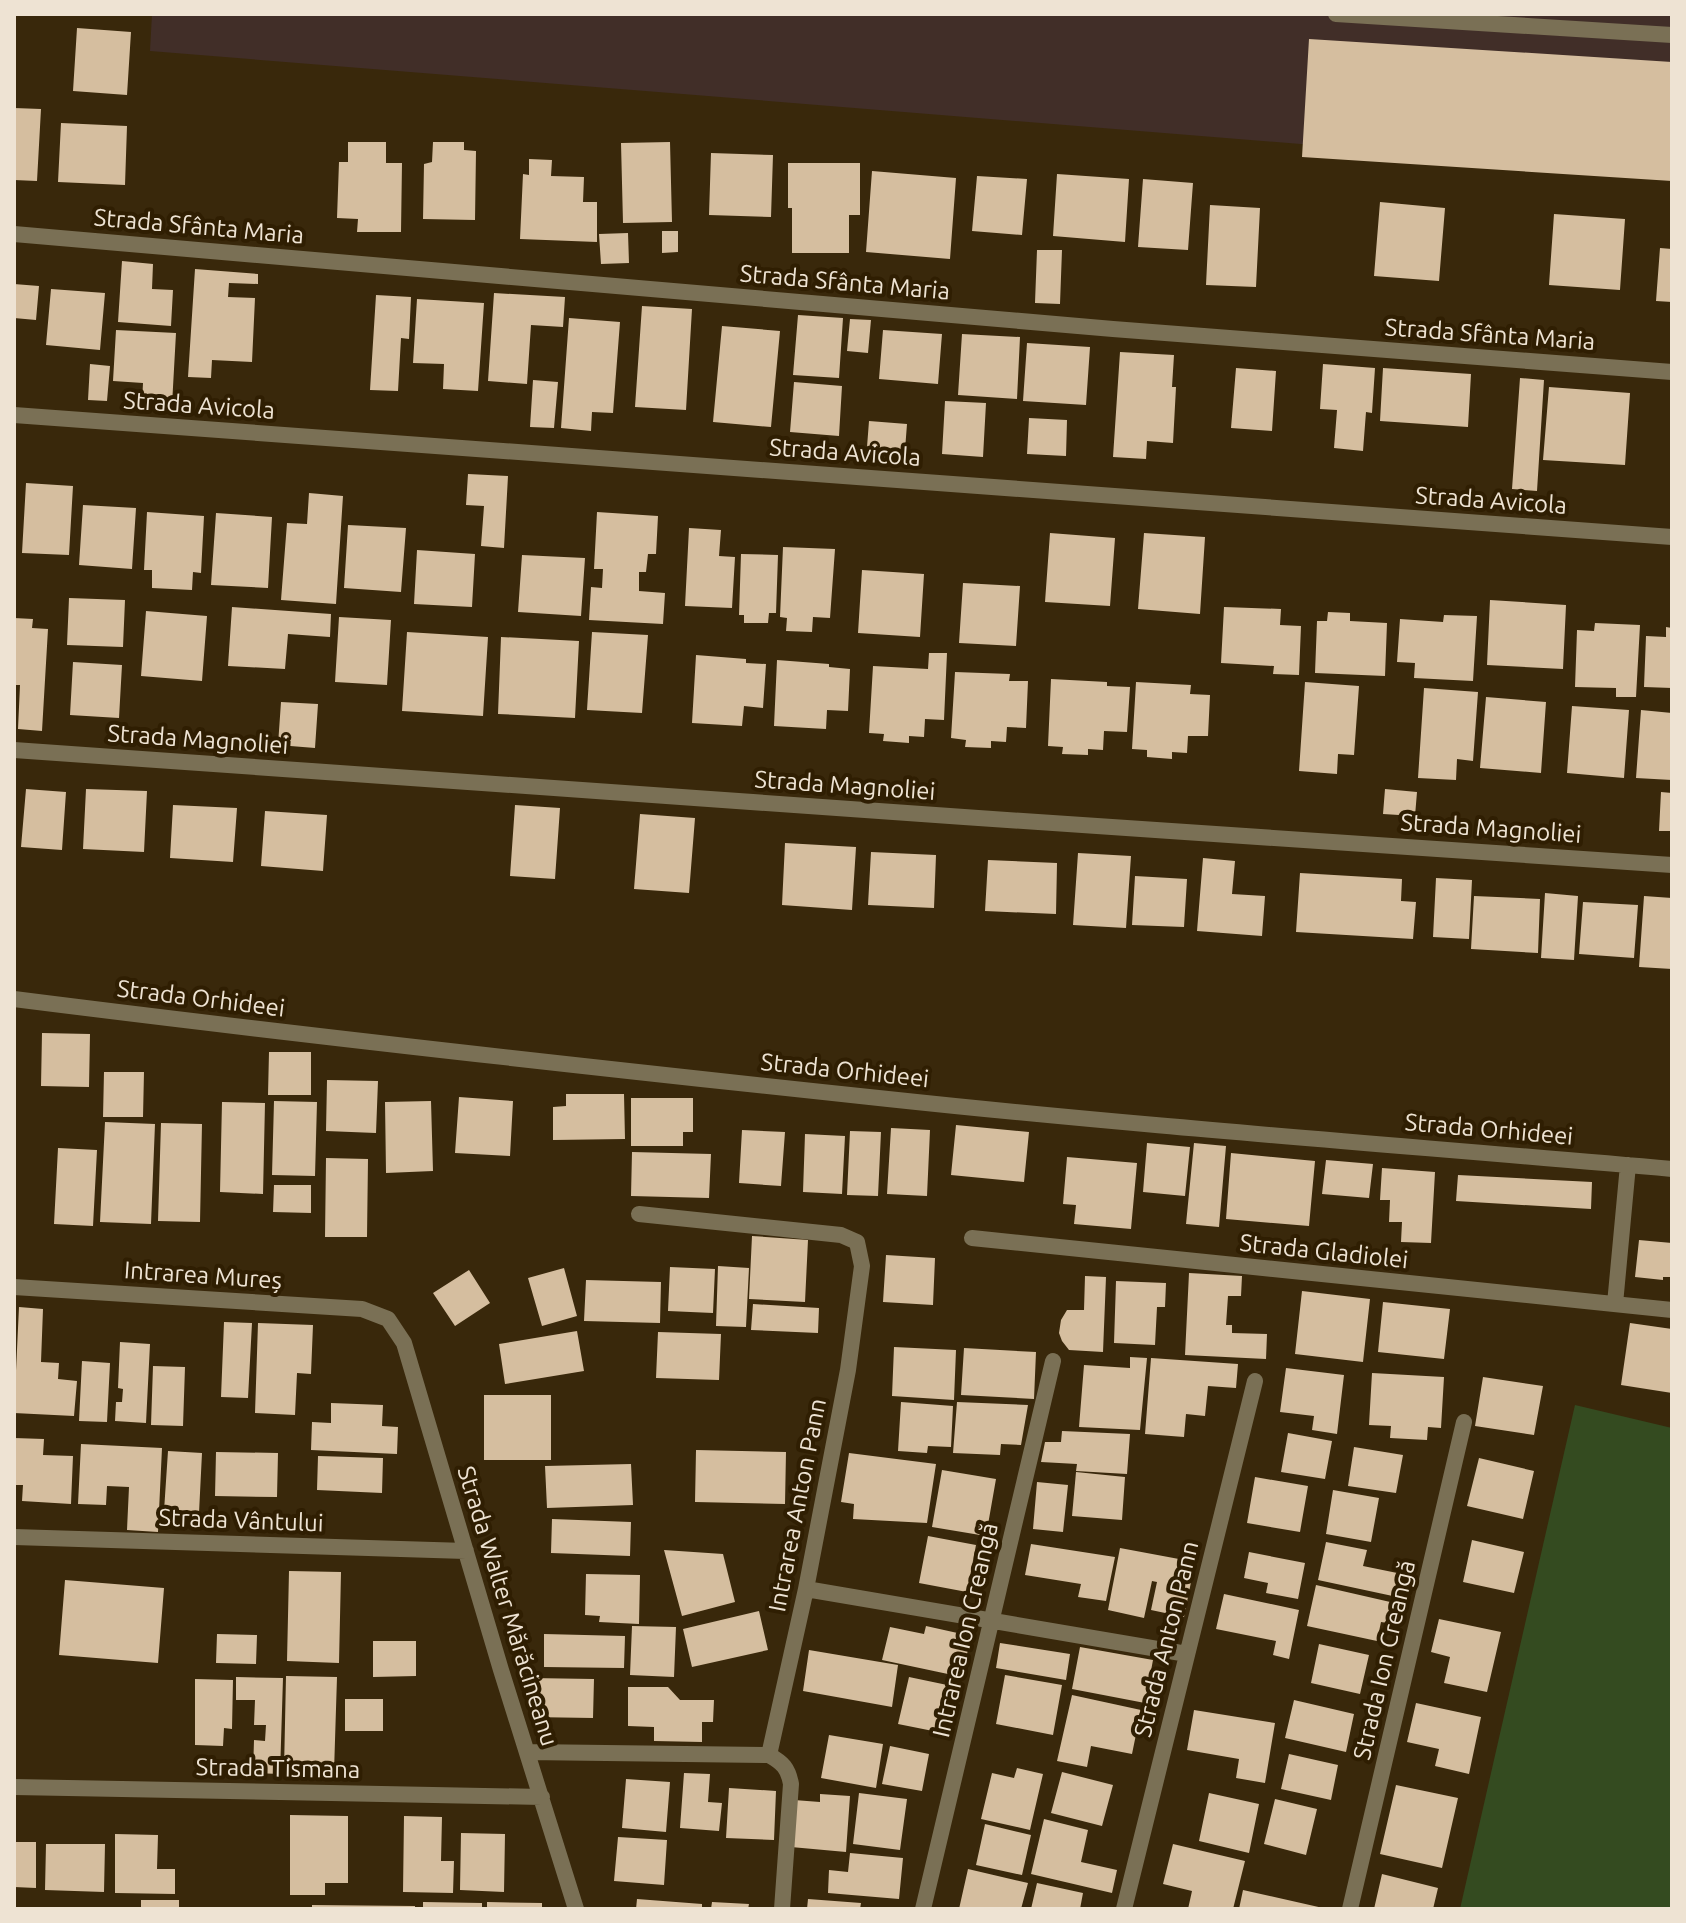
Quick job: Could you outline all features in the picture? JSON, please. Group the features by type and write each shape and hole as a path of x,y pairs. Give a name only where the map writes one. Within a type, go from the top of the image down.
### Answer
{"street":[{"path":"1336,14 1672,35"},
{"name":"Strada Sfânta Maria","path":"14,234 1113,329 1672,372"},
{"name":"Strada Avicola","path":"14,415 1672,537"},
{"name":"Strada Magnoliei","path":"14,750 1672,865"},
{"name":"Strada Orhideei","path":"14,999 308,1036 904,1101 1672,1169"},
{"path":"1615,1304 1628,1165"},
{"name":"Intrarea Anton Pann","path":"639,1214 841,1235 857,1242 862,1266 848,1370 806,1589 769,1755"},
{"name":"Strada Gladiolei","path":"972,1238 1672,1310"},
{"name":"Intrarea Mureș","path":"14,1287 362,1309 388,1319"},
{"name":"Strada Walter Mărăcineanu","path":"388,1319 404,1343 576,1909"},
{"name":"Intrarea Ion Creangă","path":"923,1909 1053,1361"},
{"name":"Strada Anton Pann","path":"1124,1909 1255,1381"},
{"name":"Strada Ion Creangă","path":"1350,1909 1464,1422"},
{"name":"Strada Vântului","path":"14,1537 466,1551"},
{"path":"806,1589 1187,1654"},
{"path":"527,1752 769,1755 781,1761 789,1770 791,1784 782,1909"},
{"name":"Strada Tismana","path":"14,1787 542,1797"}],"shaded area":[{"path":"152,14 1672,14 1672,174 150,51"}],"green space":[{"path":"1575,1405 1672,1428 1672,1909 1460,1909"}],"building":[{"path":"77,28 131,32 127,95 73,91"},
{"path":"1309,39 1672,62 1672,181 1302,157"},
{"path":"14,108 41,109 37,181 14,180"},
{"path":"61,123 127,126 125,185 58,182"},
{"path":"348,142 386,142 386,163 402,163 401,232 357,232 358,219 337,218 339,162 348,162"},
{"path":"433,142 464,142 464,150 476,151 475,220 423,219 424,164 432,162"},
{"path":"670,142 672,222 623,223 621,143"},
{"path":"711,153 773,155 771,217 709,215"},
{"path":"529,159 552,160 551,176 584,177 583,202 597,202 597,242 520,239 523,174 529,175"},
{"path":"788,163 860,163 860,215 849,215 849,253 792,253"},
{"path":"872,171 956,178 950,259 866,252"},
{"path":"1057,174 1129,179 1125,242 1053,236"},
{"path":"977,176 1027,179 1022,235 972,231"},
{"path":"1143,179 1193,183 1188,250 1138,247"},
{"path":"1380,202 1445,208 1439,281 1374,276"},
{"path":"1210,205 1260,208 1256,287 1206,285"},
{"path":"1554,214 1625,219 1620,290 1549,285"},
{"path":"662,231 678,231 678,252 662,253"},
{"path":"628,233 629,263 601,264 599,234"},
{"path":"1660,248 1672,249 1672,302 1656,301"},
{"path":"1037,250 1062,250 1060,304 1035,303"},
{"path":"122,261 153,264 152,289 173,290 171,326 118,322"},
{"path":"195,269 258,274 258,284 229,283 228,297 255,298 252,362 212,360 211,378 188,377"},
{"path":"14,284 39,286 36,320 14,318"},
{"path":"51,289 105,293 100,350 46,345"},
{"path":"494,293 565,297 563,327 531,325 527,384 488,381"},
{"path":"376,295 411,297 409,339 401,338 398,391 370,390"},
{"path":"417,299 484,303 478,391 443,389 444,364 413,363"},
{"path":"642,306 692,309 686,410 635,407"},
{"path":"798,315 843,318 839,378 793,375"},
{"path":"569,318 620,322 613,413 592,412 591,431 561,428"},
{"path":"850,319 871,320 868,353 847,351"},
{"path":"722,326 780,331 771,427 713,422"},
{"path":"116,330 176,333 172,405 142,403 143,383 113,381"},
{"path":"883,330 942,334 938,384 879,379"},
{"path":"962,334 1020,337 1017,399 958,395"},
{"path":"1027,343 1090,347 1086,405 1023,401"},
{"path":"1120,352 1174,355 1173,443 1147,441 1146,459 1113,457"},
{"path":"90,364 110,366 107,401 88,400"},
{"path":"1323,364 1375,368 1372,413 1366,412 1363,451 1334,448 1337,410 1320,409"},
{"path":"1236,368 1276,371 1272,431 1231,428"},
{"path":"1383,368 1471,374 1468,427 1380,421"},
{"path":"1520,378 1544,380 1537,491 1512,489"},
{"path":"533,380 558,382 554,428 530,427"},
{"path":"794,382 842,386 839,436 790,432"},
{"path":"1549,387 1630,393 1625,465 1543,460"},
{"path":"945,401 986,403 983,457 942,454"},
{"path":"1029,418 1067,420 1066,456 1027,454"},
{"path":"869,421 907,424 905,450 867,447"},
{"path":"468,474 508,476 504,548 481,546 484,506 466,505"},
{"path":"26,483 73,486 69,555 22,553"},
{"path":"309,493 343,496 336,604 281,600 287,523 307,524"},
{"path":"83,505 136,508 132,569 79,565"},
{"path":"147,512 204,516 201,573 193,572 192,590 152,588 152,570 144,570"},
{"path":"597,512 658,516 656,554 648,554 646,572 639,572 639,591 665,593 663,624 589,620 591,587 602,588 603,569 594,569"},
{"path":"216,513 272,517 268,588 211,585"},
{"path":"348,525 406,528 401,592 344,588"},
{"path":"689,528 721,530 719,556 735,557 732,608 685,606"},
{"path":"1050,533 1115,538 1110,606 1045,602"},
{"path":"1144,533 1205,537 1200,614 1138,609"},
{"path":"783,547 835,549 830,618 813,617 812,632 786,631 787,618 780,617"},
{"path":"417,550 475,554 472,607 414,604"},
{"path":"741,554 778,555 776,613 769,613 768,623 744,623 744,615 739,615"},
{"path":"522,555 585,558 581,616 518,612"},
{"path":"862,570 924,574 920,637 858,633"},
{"path":"963,583 1020,586 1016,646 959,643"},
{"path":"69,598 125,600 123,647 67,645"},
{"path":"1490,600 1566,605 1563,669 1487,665"},
{"path":"232,607 331,614 330,637 288,634 285,669 228,666"},
{"path":"1224,607 1281,609 1280,625 1301,626 1299,675 1273,674 1274,666 1221,663"},
{"path":"146,611 207,616 202,681 141,676"},
{"path":"1328,612 1350,613 1350,621 1387,623 1385,676 1315,673 1317,621 1327,621"},
{"path":"1444,615 1477,616 1473,681 1414,678 1415,663 1397,662 1400,619 1443,622"},
{"path":"339,617 391,620 387,685 335,682"},
{"path":"14,618 33,619 32,628 48,629 42,731 18,729 20,685 14,685"},
{"path":"1595,623 1640,625 1636,697 1616,697 1616,688 1575,687 1577,630 1594,631"},
{"path":"1666,627 1672,628 1672,688 1644,687 1646,636 1666,637"},
{"path":"407,632 488,637 483,716 402,711"},
{"path":"592,632 648,635 642,713 587,710"},
{"path":"501,637 579,641 575,718 498,714"},
{"path":"929,653 947,653 944,720 925,719 924,737 909,736 909,743 883,741 884,734 869,733 873,666 928,669"},
{"path":"696,655 746,659 746,663 766,664 763,708 744,706 742,726 692,723"},
{"path":"777,660 850,669 848,711 827,710 826,729 774,726"},
{"path":"73,662 122,665 119,718 70,715"},
{"path":"955,672 1010,674 1009,681 1028,681 1026,728 1007,727 1006,742 991,741 991,748 965,747 966,740 951,738"},
{"path":"1051,679 1107,682 1107,686 1130,687 1127,732 1104,731 1103,750 1088,749 1088,755 1062,754 1063,747 1048,746"},
{"path":"1136,682 1191,685 1190,694 1210,695 1208,736 1188,736 1187,753 1172,752 1172,759 1147,757 1147,750 1132,749"},
{"path":"1305,682 1359,686 1354,755 1338,754 1337,774 1299,771"},
{"path":"1424,688 1478,692 1473,761 1457,759 1456,780 1418,778"},
{"path":"1486,697 1546,702 1541,773 1480,768"},
{"path":"281,702 318,704 315,748 278,745"},
{"path":"1572,706 1629,710 1624,778 1567,773"},
{"path":"1641,710 1672,713 1672,780 1636,778"},
{"path":"26,789 66,792 62,850 21,847"},
{"path":"86,789 147,791 144,852 83,849"},
{"path":"1385,789 1417,792 1415,816 1383,814"},
{"path":"1661,792 1672,793 1672,831 1659,831"},
{"path":"173,805 237,808 233,862 170,858"},
{"path":"515,805 560,808 555,879 510,876"},
{"path":"265,811 327,815 323,871 261,866"},
{"path":"640,814 695,818 689,893 634,889"},
{"path":"785,843 856,847 852,910 782,905"},
{"path":"871,852 936,855 934,908 868,905"},
{"path":"1078,853 1131,856 1126,928 1073,925"},
{"path":"1203,858 1235,861 1232,894 1265,896 1262,936 1197,931"},
{"path":"988,860 1057,863 1056,914 985,911"},
{"path":"1300,873 1402,879 1401,901 1416,902 1413,939 1296,932"},
{"path":"1135,876 1187,879 1184,927 1132,925"},
{"path":"1436,878 1472,880 1469,939 1433,937"},
{"path":"1545,893 1578,896 1574,960 1541,958"},
{"path":"1474,896 1540,899 1538,953 1471,949"},
{"path":"1644,896 1672,898 1672,969 1639,967"},
{"path":"1583,902 1638,905 1634,958 1579,954"},
{"path":"42,1033 90,1034 89,1087 41,1086"},
{"path":"269,1052 311,1052 311,1095 268,1095"},
{"path":"104,1072 144,1072 143,1117 103,1117"},
{"path":"327,1080 378,1081 376,1133 326,1131"},
{"path":"566,1094 624,1094 625,1139 553,1140 553,1107 566,1106"},
{"path":"459,1097 513,1101 510,1156 455,1153"},
{"path":"631,1098 693,1098 693,1132 683,1132 683,1146 631,1146"},
{"path":"274,1101 317,1102 315,1176 272,1175"},
{"path":"431,1101 433,1171 386,1173 385,1102"},
{"path":"222,1102 265,1103 263,1194 220,1192"},
{"path":"105,1122 155,1124 151,1224 100,1222"},
{"path":"161,1123 202,1124 200,1222 158,1221"},
{"path":"956,1125 1029,1132 1024,1182 951,1175"},
{"path":"891,1128 930,1130 927,1196 887,1194"},
{"path":"742,1130 785,1132 781,1186 739,1183"},
{"path":"850,1131 881,1132 878,1196 847,1195"},
{"path":"805,1134 845,1136 842,1194 803,1192"},
{"path":"1147,1143 1190,1147 1185,1196 1143,1192"},
{"path":"1194,1143 1226,1146 1219,1227 1186,1224"},
{"path":"58,1148 97,1150 93,1226 54,1224"},
{"path":"632,1152 711,1154 709,1198 631,1196"},
{"path":"1231,1153 1315,1161 1309,1226 1226,1219"},
{"path":"1067,1157 1137,1163 1131,1229 1074,1224 1076,1205 1063,1204"},
{"path":"326,1158 368,1159 367,1237 325,1237"},
{"path":"1326,1160 1373,1164 1369,1198 1322,1194"},
{"path":"1382,1168 1435,1172 1431,1243 1401,1242 1402,1222 1389,1222 1390,1200 1380,1200"},
{"path":"1458,1175 1592,1182 1591,1209 1456,1201"},
{"path":"274,1185 311,1185 311,1213 273,1212"},
{"path":"752,1236 808,1240 805,1302 749,1299"},
{"path":"1639,1240 1672,1243 1672,1277 1663,1277 1663,1280 1635,1277"},
{"path":"886,1255 935,1258 933,1305 883,1302"},
{"path":"718,1266 749,1268 746,1327 716,1326"},
{"path":"670,1267 715,1269 713,1313 668,1311"},
{"path":"564,1268 577,1316 542,1326 528,1278"},
{"path":"469,1270 490,1303 455,1326 433,1293"},
{"path":"1189,1273 1242,1276 1241,1296 1228,1296 1226,1325 1232,1325 1232,1333 1267,1334 1266,1359 1185,1355"},
{"path":"1085,1276 1106,1277 1103,1352 1069,1350 1059,1333 1067,1310 1084,1310"},
{"path":"586,1280 661,1282 660,1323 584,1321"},
{"path":"1116,1281 1166,1283 1165,1307 1157,1307 1155,1345 1114,1343"},
{"path":"1302,1291 1370,1299 1363,1362 1295,1354"},
{"path":"1383,1302 1450,1309 1444,1359 1378,1352"},
{"path":"753,1304 819,1308 818,1333 751,1330"},
{"path":"19,1307 43,1309 41,1362 59,1363 58,1379 77,1381 74,1416 14,1413"},
{"path":"224,1322 252,1323 248,1398 221,1397"},
{"path":"258,1323 313,1325 311,1374 297,1373 295,1415 255,1413"},
{"path":"1630,1323 1672,1329 1672,1393 1621,1385"},
{"path":"577,1331 584,1371 505,1384 499,1344"},
{"path":"658,1332 721,1334 719,1380 656,1378"},
{"path":"120,1342 150,1344 146,1423 115,1421 116,1402 122,1402 123,1389 118,1388"},
{"path":"894,1347 956,1350 954,1400 892,1396"},
{"path":"964,1348 1036,1352 1034,1399 961,1395"},
{"path":"1130,1357 1147,1358 1140,1430 1079,1427 1084,1365 1130,1368"},
{"path":"1151,1358 1238,1364 1236,1388 1208,1386 1205,1416 1186,1414 1184,1437 1145,1434"},
{"path":"82,1361 110,1363 107,1422 79,1421"},
{"path":"153,1366 185,1367 183,1426 151,1425"},
{"path":"1286,1368 1344,1375 1337,1434 1312,1430 1314,1416 1280,1412"},
{"path":"1372,1373 1444,1377 1441,1428 1428,1427 1427,1440 1390,1438 1391,1426 1369,1425"},
{"path":"1483,1377 1543,1386 1534,1435 1475,1426"},
{"path":"484,1395 551,1395 551,1460 484,1460"},
{"path":"901,1402 953,1406 951,1447 928,1446 927,1453 898,1451"},
{"path":"957,1402 1028,1405 1021,1445 1001,1444 1000,1455 953,1453"},
{"path":"331,1403 383,1405 382,1426 398,1427 397,1454 311,1450 312,1422 331,1423"},
{"path":"1062,1431 1130,1434 1127,1474 1076,1471 1077,1464 1041,1462 1045,1442 1061,1442"},
{"path":"1288,1433 1332,1441 1325,1479 1281,1472"},
{"path":"14,1438 44,1439 43,1455 73,1456 71,1504 22,1501 23,1485 14,1485"},
{"path":"81,1444 162,1448 158,1532 127,1530 129,1487 107,1486 106,1505 78,1504"},
{"path":"1354,1447 1403,1455 1396,1493 1348,1486"},
{"path":"696,1450 786,1452 785,1504 695,1502"},
{"path":"168,1451 202,1453 199,1513 164,1511"},
{"path":"216,1452 278,1453 277,1497 215,1496"},
{"path":"849,1453 936,1464 927,1523 853,1519 854,1504 841,1502"},
{"path":"318,1456 383,1458 382,1493 317,1490"},
{"path":"1479,1458 1534,1471 1523,1519 1467,1506"},
{"path":"631,1464 633,1505 547,1508 545,1466"},
{"path":"942,1470 996,1479 986,1536 932,1527"},
{"path":"1076,1472 1125,1477 1122,1520 1072,1516"},
{"path":"1255,1477 1308,1486 1300,1532 1247,1523"},
{"path":"1037,1482 1068,1485 1063,1532 1033,1529"},
{"path":"1333,1490 1379,1498 1371,1542 1326,1534"},
{"path":"552,1519 631,1522 630,1556 551,1553"},
{"path":"928,1536 976,1545 967,1592 919,1583"},
{"path":"1472,1540 1524,1552 1514,1593 1463,1582"},
{"path":"1326,1542 1367,1550 1363,1566 1407,1575 1402,1598 1318,1580"},
{"path":"1031,1544 1115,1557 1106,1601 1078,1597 1081,1584 1025,1575"},
{"path":"1120,1548 1195,1562 1184,1617 1151,1610 1157,1582 1152,1581 1144,1618 1108,1610"},
{"path":"664,1550 723,1554 735,1602 682,1616"},
{"path":"1249,1552 1305,1563 1298,1599 1266,1593 1268,1583 1244,1578"},
{"path":"289,1571 341,1572 339,1663 287,1661"},
{"path":"586,1574 640,1575 639,1624 599,1622 600,1616 585,1615"},
{"path":"65,1580 164,1588 158,1663 59,1655"},
{"path":"1316,1585 1399,1604 1394,1624 1381,1622 1377,1641 1307,1626"},
{"path":"1224,1594 1299,1610 1289,1659 1273,1655 1276,1641 1216,1629"},
{"path":"759,1611 768,1650 692,1667 683,1629"},
{"path":"1439,1619 1501,1632 1487,1692 1444,1683 1450,1657 1431,1652"},
{"path":"632,1626 676,1627 674,1677 630,1675"},
{"path":"926,1626 971,1636 962,1677 882,1660 890,1627 924,1634"},
{"path":"217,1634 257,1635 256,1664 216,1663"},
{"path":"544,1634 625,1636 624,1668 544,1667"},
{"path":"373,1641 416,1641 416,1676 373,1677"},
{"path":"1000,1643 1070,1654 1066,1680 996,1668"},
{"path":"1319,1644 1369,1655 1360,1694 1311,1683"},
{"path":"1080,1647 1153,1660 1145,1703 1072,1689"},
{"path":"809,1650 898,1665 892,1707 803,1691"},
{"path":"1005,1675 1062,1685 1053,1735 996,1724"},
{"path":"286,1676 337,1677 334,1772 284,1770"},
{"path":"236,1677 283,1678 280,1774 253,1773 254,1740 265,1741 266,1725 254,1725 255,1700 236,1700"},
{"path":"909,1677 952,1686 943,1733 898,1724"},
{"path":"530,1678 594,1679 593,1718 530,1717"},
{"path":"195,1679 233,1680 232,1729 224,1728 223,1746 195,1745"},
{"path":"628,1687 668,1687 680,1700 714,1700 713,1722 702,1722 702,1742 654,1741 654,1727 628,1726"},
{"path":"1072,1695 1141,1710 1132,1754 1091,1746 1087,1767 1057,1761"},
{"path":"345,1699 383,1699 383,1731 345,1731"},
{"path":"1294,1700 1354,1714 1346,1752 1285,1738"},
{"path":"1416,1703 1481,1717 1469,1774 1435,1766 1439,1749 1407,1742"},
{"path":"1194,1710 1275,1723 1265,1783 1236,1778 1239,1759 1187,1750"},
{"path":"829,1735 883,1744 876,1788 821,1778"},
{"path":"890,1746 929,1754 922,1791 882,1784"},
{"path":"1289,1754 1338,1765 1331,1800 1281,1789"},
{"path":"1017,1768 1043,1774 1030,1830 981,1819 992,1773 1014,1778"},
{"path":"1062,1772 1113,1785 1102,1826 1051,1813"},
{"path":"684,1773 710,1774 708,1802 722,1803 719,1831 680,1828"},
{"path":"626,1779 670,1782 666,1832 622,1828"},
{"path":"1396,1785 1458,1798 1442,1868 1380,1854"},
{"path":"729,1788 776,1791 774,1840 726,1838"},
{"path":"859,1793 907,1799 900,1850 853,1844"},
{"path":"1209,1793 1259,1804 1249,1853 1199,1841"},
{"path":"820,1794 850,1796 846,1852 791,1847 794,1800 820,1802"},
{"path":"1275,1799 1317,1809 1306,1855 1264,1844"},
{"path":"290,1815 348,1816 348,1883 325,1883 325,1895 290,1895"},
{"path":"404,1816 442,1817 441,1861 454,1861 453,1893 403,1892"},
{"path":"1044,1819 1088,1830 1081,1862 1117,1870 1112,1893 1031,1874"},
{"path":"985,1824 1031,1835 1022,1875 976,1865"},
{"path":"461,1833 505,1834 504,1892 460,1890"},
{"path":"115,1834 158,1835 157,1869 175,1869 175,1894 115,1893"},
{"path":"618,1837 667,1840 664,1885 614,1881"},
{"path":"14,1842 36,1842 36,1888 14,1887"},
{"path":"46,1844 105,1844 104,1892 45,1890"},
{"path":"1173,1844 1245,1861 1233,1909 1188,1909 1192,1891 1163,1884"},
{"path":"850,1853 903,1858 899,1899 828,1893 829,1870 848,1872"},
{"path":"968,1869 1028,1883 1021,1909 959,1909"},
{"path":"1382,1874 1438,1888 1433,1909 1374,1909"},
{"path":"1037,1883 1083,1893 1080,1909 1031,1909"},
{"path":"1243,1890 1323,1908 1323,1909 1239,1909"},
{"path":"637,1899 702,1904 702,1909 636,1909"},
{"path":"808,1899 861,1903 860,1909 807,1909"},
{"path":"141,1900 179,1900 179,1909 141,1909"},
{"path":"423,1902 482,1903 482,1909 423,1909"},
{"path":"487,1902 542,1903 542,1909 487,1909"},
{"path":"712,1902 749,1904 748,1909 711,1909"},
{"path":"312,1905 415,1906 415,1909 312,1909"}]}
